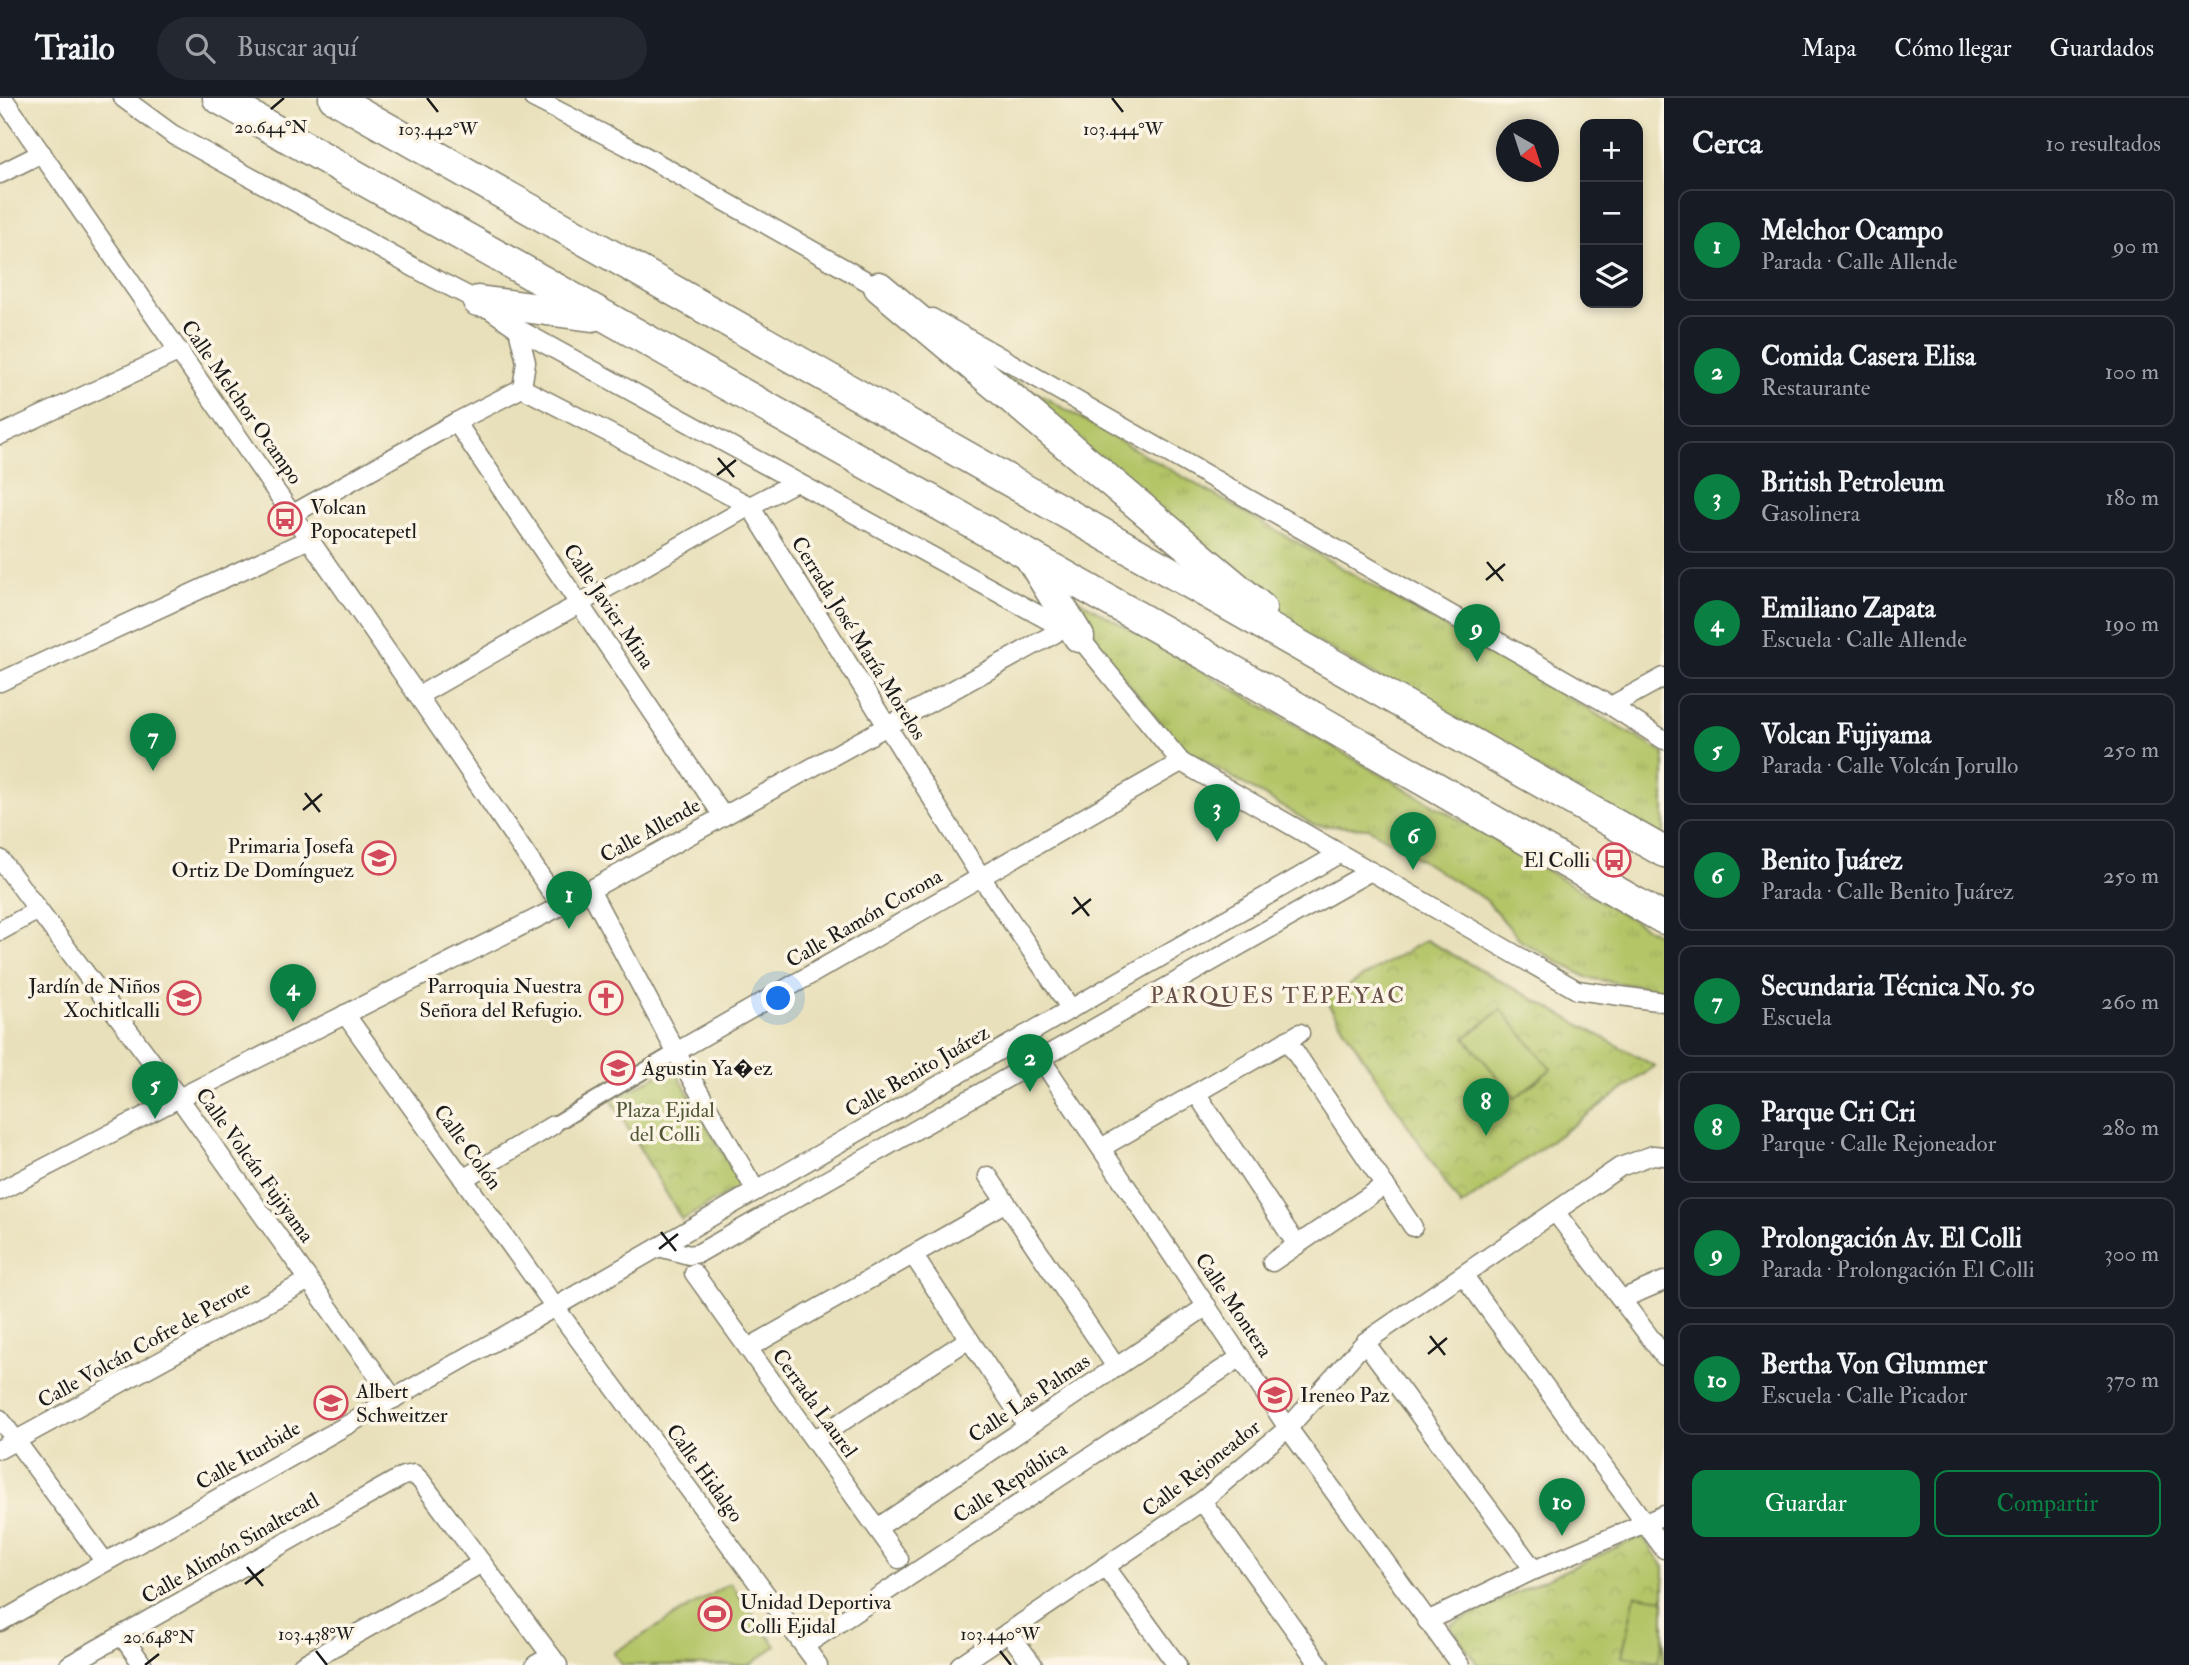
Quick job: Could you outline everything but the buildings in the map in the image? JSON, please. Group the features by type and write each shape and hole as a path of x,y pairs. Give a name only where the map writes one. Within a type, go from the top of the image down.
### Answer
{"highway":[{"path":"218,98 1227,667 1664,919"},
{"path":"334,98 1664,852"},
{"path":"879,287 1244,594 1333,664"},
{"path":"478,301 608,318"},
{"path":"1029,556 1071,633"}],"street":[{"name":"Calle Melchor Ocampo","path":"3,98 293,514 561,906"},
{"path":"123,98 172,134 413,268 478,301 519,329 1071,633 1181,762 1577,990 1664,1002"},
{"path":"533,98 627,146 879,287 1611,706 1664,740"},
{"path":"0,174 42,153"},
{"path":"519,329 526,362 522,388"},
{"path":"0,435 180,351"},
{"path":"293,514 522,388"},
{"path":"522,388 750,506"},
{"name":"Calle Javier Mina","path":"456,422 723,816"},
{"path":"418,696 796,482"},
{"name":"Cerrada José María Morelos","path":"750,506 981,877 1071,1009"},
{"path":"0,682 309,539"},
{"name":"Calle Allende","path":"0,1191 178,1098 561,906 1054,634 1071,633"},
{"path":"1611,706 1664,677"},
{"name":"Calle Ramón Corona","path":"463,1179 676,1052 1181,762"},
{"name":"Calle Benito Juárez","path":"555,1307 1339,854"},
{"name":"Calle Volcán Fujiyama","path":"0,859 178,1098 394,1398"},
{"path":"659,1247 689,1255 699,1252 1369,872"},
{"path":"590,890 676,1052 756,1191"},
{"path":"0,931 38,910"},
{"name":"Calle Colón","path":"345,1014 555,1307"},
{"name":"Calle Montera","path":"1025,1035 1288,1428 1460,1665"},
{"path":"1101,1148 1294,1036 1413,1227"},
{"path":"1196,1093 1297,1245"},
{"name":"Calle Rejoneador","path":"960,1665 1202,1501 1288,1428 1366,1342 1620,1167 1653,1155 1664,1156"},
{"path":"988,1176 1116,1367"},
{"path":"1272,1262 1385,1185"},
{"path":"748,1348 1006,1202"},
{"path":"1556,1213 1664,1356"},
{"path":"913,1255 1027,1426"},
{"name":"Cerrada Laurel","path":"694,1273 900,1559"},
{"path":"1464,1276 1664,1549"},
{"name":"Calle Volcán Cofre de Perote","path":"8,1445 309,1280"},
{"path":"1622,1299 1664,1280"},
{"name":"Calle Las Palmas","path":"877,1528 1207,1306"},
{"name":"Calle Iturbide","path":"0,1622 555,1307"},
{"name":"Calle Hidalgo","path":"555,1307 818,1665"},
{"path":"814,1440 969,1339"},
{"path":"1366,1342 1534,1570"},
{"name":"Calle República","path":"804,1646 1241,1357"},
{"path":"0,1419 8,1445 105,1562"},
{"name":"Calle Alimón Sinaltecatl","path":"69,1665 403,1476 414,1475 421,1481 482,1563"},
{"path":"1202,1501 1320,1665"},
{"path":"1427,1621 1534,1570 1664,1516"},
{"path":"302,1665 482,1563 548,1662"},
{"path":"1105,1566 1177,1665"},
{"path":"1008,1632 1032,1665"},
{"path":"122,1636 144,1665"}],"green space":[{"path":"962,350 1664,753 1664,841 1307,636"},
{"path":"1072,596 1664,938 1664,990 1588,978 1522,942 1486,900 1368,828 1314,825 1179,746 1103,652"},
{"path":"1426,940 1655,1066 1461,1206 1325,999"},
{"path":"1501,1009 1551,1069 1515,1098 1465,1038"},
{"name":"Plaza Ejidal del Colli","path":"673,1066 741,1186 682,1220 612,1101"},
{"path":"1642,1536 1664,1567 1664,1665 1478,1665 1450,1625 1541,1581"},
{"name":"Unidad Deportiva Colli Ejidal","path":"730,1583 776,1646 750,1665 622,1665 613,1653"},
{"path":"1635,1595 1664,1599 1664,1635 1658,1662 1622,1656"}],"place":[{"name":"Volcan Popocatepetl","path":"285,519"},
{"name":"Prolongación Av. El Colli","path":"1477,662"},
{"name":"Secundaria Técnica No. 50","path":"153,771"},
{"name":"British Petroleum","path":"1217,842"},
{"name":"Primaria Josefa Ortiz De Domínguez","path":"379,858"},
{"name":"El Colli","path":"1614,860"},
{"name":"Benito Juárez","path":"1413,870"},
{"name":"Melchor Ocampo","path":"569,929"},
{"name":"Jardín de Niños Xochitlcalli","path":"184,998"},
{"name":"Parroquia Nuestra Señora del Refugio.","path":"606,998"},
{"name":"Emiliano Zapata","path":"293,1022"},
{"name":"Agustin Ya�ez","path":"618,1068"},
{"name":"Comida Casera Elisa","path":"1030,1092"},
{"name":"Volcan Fujiyama","path":"155,1119"},
{"name":"Parque Cri Cri","path":"1486,1136"},
{"name":"Ireneo Paz","path":"1275,1395"},
{"name":"Albert Schweitzer","path":"331,1403"},
{"name":"Bertha Von Glummer","path":"1562,1536"},
{"name":"Unidad Deportiva Colli Ejidal","path":"715,1614"}],"district":[{"name":"PARQUES TEPEYAC","path":"1278,995"}]}
